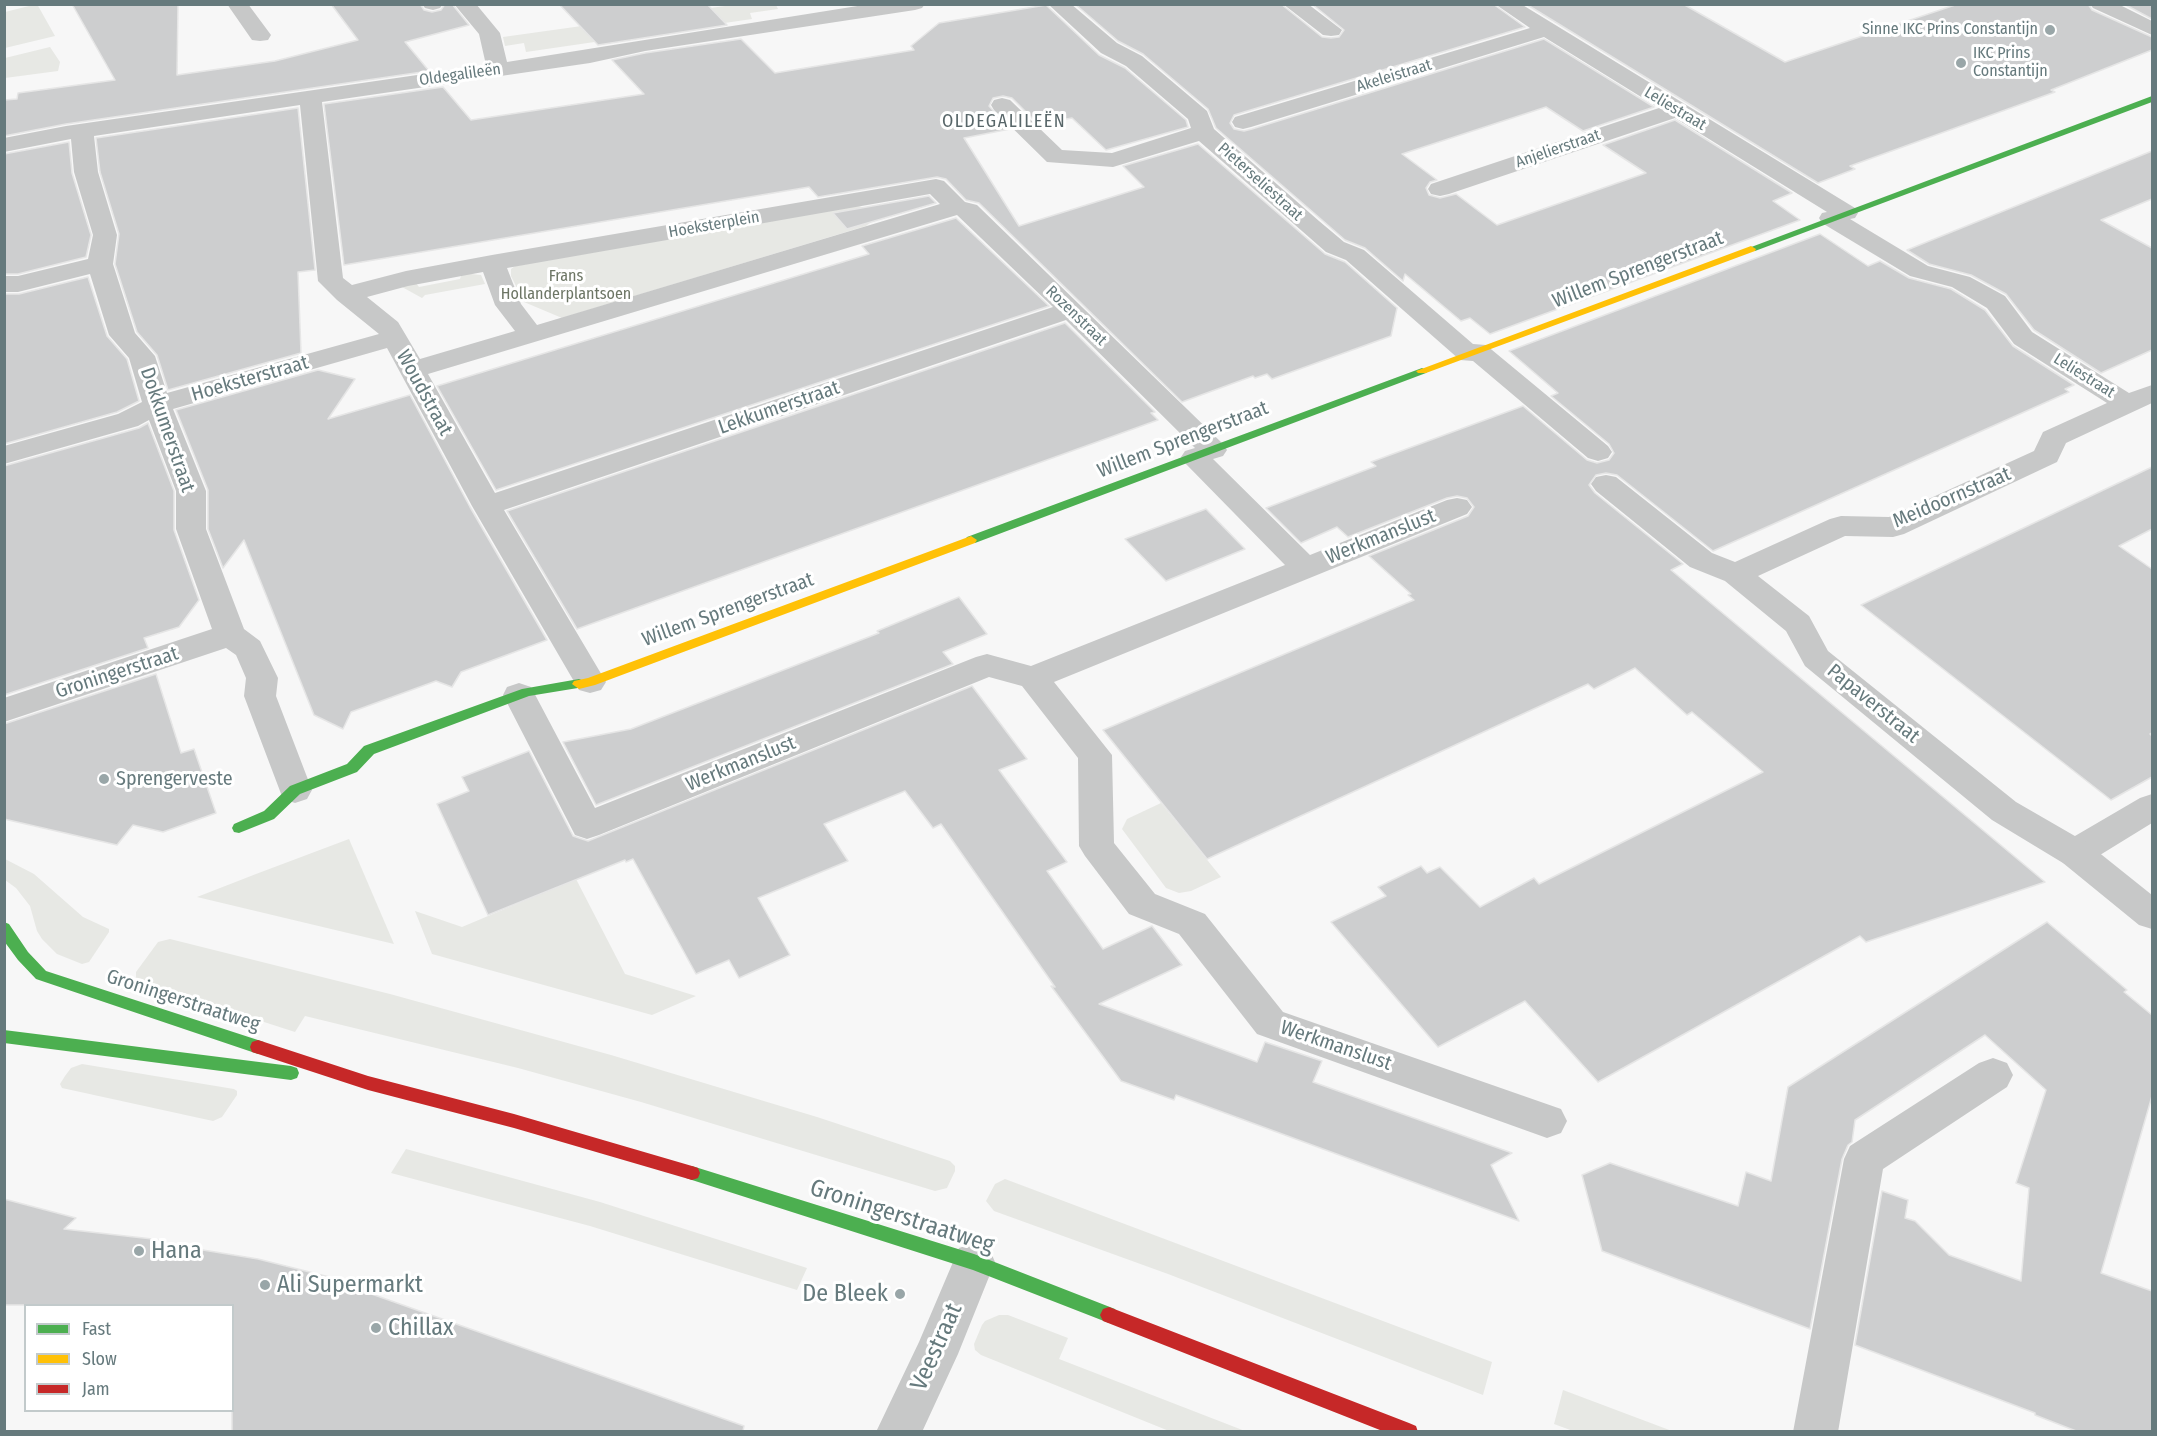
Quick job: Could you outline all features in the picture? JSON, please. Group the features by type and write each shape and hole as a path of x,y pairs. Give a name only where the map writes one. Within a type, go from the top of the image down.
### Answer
{"street":[{"path":"237,4 260,35"},
{"path":"464,4 489,33 498,70"},
{"name":"Oldegalileën","path":"4,145 82,131 498,70 803,13 915,4"},
{"name":"Pieterseliestraat","path":"1058,4 1109,48 1134,61 1199,116 1203,132 1335,247 1355,255 1473,353"},
{"path":"1293,4 1331,30"},
{"name":"Leliestraat","path":"1505,4 1677,110 1919,272 1961,282 1996,302 2023,338 2140,398"},
{"path":"2100,4 2152,29"},
{"name":"Akeleistraat","path":"1243,122 1546,30"},
{"name":"Woudstraat","path":"310,97 331,281 346,295 380,319 394,338 487,506 590,682"},
{"name":"Willem Sprengerstraat","path":"239,828 270,816 295,790 352,768 369,750 519,695 590,682 2152,99"},
{"path":"1002,105 1055,157 1113,160 1203,132"},
{"name":"Anjelierstraat","path":"1440,189 1677,110"},
{"name":"Dokkumerstraat","path":"82,131 86,172 105,235 100,264 122,335 142,356 157,405 191,491 191,529 230,635 249,649 262,678 260,696 295,790"},
{"name":"Hoeksterplein","path":"346,295 406,279 492,263 936,186"},
{"name":"Rozenstraat","path":"936,186 956,207 969,210 1071,310 1204,453"},
{"path":"411,370 956,207"},
{"path":"492,263 508,305 531,335"},
{"path":"4,284 18,284 100,264"},
{"name":"Lekkumerstraat","path":"487,506 1071,310"},
{"name":"Hoeksterstraat","path":"4,455 128,420 157,405 394,338"},
{"path":"1473,353 1598,452"},
{"name":"Meidoornstraat","path":"1736,574 1840,526 1893,527 2047,456 2053,438 2140,398"},
{"name":"Werkmanslust","path":"1204,453 1306,567"},
{"name":"Papaverstraat","path":"1606,484 1701,560 1736,574 1798,624 1816,658 2004,811 2075,852 2152,915"},
{"name":"Werkmanslust","path":"1034,678 1457,507"},
{"name":"Groningerstraat","path":"4,710 230,635"},
{"name":"Werkmanslust","path":"519,695 587,826 987,664 1034,678 1095,755 1097,846 1142,904 1192,924 1270,1023 1547,1120"},
{"path":"2075,852 2152,807"},
{"path":"5,928 6,959"},
{"name":"Groningerstraatweg","path":"5,928 23,956 41,975 368,1083 514,1121 662,1164 974,1262 1409,1431"},
{"name":"Groningerstraatweg","path":"4,1036 368,1083"},
{"path":"1815,1431 1864,1159 1993,1076"},
{"name":"Veestraat","path":"897,1431 936,1354 974,1262"}],"green space":[{"path":"37,4 55,36 5,48 5,12"},
{"path":"732,5 776,5 778,9 750,13 752,19 526,52 524,43 505,46 503,37"},
{"path":"50,47 60,62 58,71 5,78 5,58"},
{"name":"Frans Hollanderplantsoen","path":"858,206 866,208 871,222 866,226 562,318 524,302 511,276 511,269 515,266"},
{"path":"462,273 481,275 485,284 425,295 422,298 402,287 416,283 419,287 460,279"},
{"path":"1161,803 1221,877 1191,891 1179,893 1166,888 1122,829 1127,819"},
{"path":"349,839 394,944 197,897 256,874"},
{"path":"5,859 34,874 83,917 109,929 89,962 82,964 57,954 42,939 37,931 30,906 16,888 5,880"},
{"path":"576,879 625,974 696,996 652,1015 432,954 415,911 462,927"},
{"path":"170,939 390,994 611,1055 817,1117 950,1161 955,1166 955,1171 947,1188 935,1191 641,1102 518,1068 305,1016 295,1032 136,979 136,972 158,942"},
{"path":"82,1064 234,1089 237,1095 222,1117 213,1121 62,1088 60,1084 71,1068"},
{"path":"406,1149 600,1202 807,1268 797,1290 590,1226 391,1173"},
{"path":"1005,1179 1492,1362 1483,1395 1168,1274 994,1211 986,1201 995,1184"},
{"path":"999,1315 1008,1315 1068,1338 1059,1359 1245,1431 1169,1431 981,1355 975,1350 974,1344 982,1325 985,1321"},
{"path":"1563,1390 1672,1431 1573,1431 1554,1424"}],"building":[{"path":"72,4 178,4 177,75 275,61 358,40 331,4 420,4 424,10 432,12 441,10 445,4 452,4 469,25 405,42 429,71 66,124 4,136 4,100 17,99 18,93 115,80"},
{"path":"559,4 707,4 727,25 598,45"},
{"path":"1075,4 1281,4 1322,37 1331,38 1339,37 1344,30 1312,4 1493,4 1525,27 1234,115 1230,123 1234,129 1244,131 1252,129 1544,39 1654,107 1583,131 1546,107 1402,154 1437,180 1430,182 1426,188 1429,195 1440,198 1456,194 1497,225 1646,173 1603,145 1675,120 1792,193 1773,201 1800,220 1490,334 1470,318 1461,321 1405,274 1403,281 1365,248 1345,240 1216,128 1208,109 1143,54 1118,41"},
{"path":"1526,4 1683,4 1785,62 1958,4 2088,4 2092,10 2152,37 2152,50 2051,90 2055,92 1850,166 1855,169 1818,183"},
{"path":"2124,4 2152,4 2152,19"},
{"path":"1046,5 1099,55 1125,68 1186,120 1188,127 1106,150 1072,118 1038,124 1012,98 1003,96 993,98 989,106 1010,129 964,138 1019,226 1144,187 1123,166 1198,144 1325,254 1345,262 1397,308 1391,336 1272,379 1267,374 1255,378 1253,376 1182,402 979,203 966,200 946,179 937,177 818,197 809,187 344,265 324,104 443,87 471,120 644,94 612,60 645,53 741,39 775,73 914,50 911,46 939,23"},
{"path":"298,108 315,270 298,272 301,353 168,390 157,355 137,332 115,264 119,234 100,172 96,138"},
{"path":"69,142 72,173 91,235 86,257 18,274 4,274 4,154"},
{"path":"2152,151 2152,199 2101,220 2152,248 2152,350 2101,373 2034,330 2006,294 1971,275 1929,264 1907,250"},
{"path":"929,196 936,203 847,229 833,213"},
{"path":"956,218 1049,306 496,490 437,386 869,254 862,246"},
{"path":"1820,234 1868,266 1880,261 1909,278 1951,289 1985,310 2013,346 2074,385 2065,389 2069,392 1713,551 1617,475 1606,473 1596,475 1589,485 1595,493 1683,564 1671,570 2045,882 1866,942 1860,936 1598,1082 1525,1001 1438,1047 1331,922 1386,896 1378,887 1421,866 1427,873 1440,867 1480,907 1534,878 1539,884 1763,772 1692,712 1687,715 1635,668 1594,689 1588,684 1207,859 1103,730 1414,600 1408,595 1411,594 1369,556 1468,516 1474,507 1467,498 1457,496 1447,498 1348,537 1337,527 1301,543 1266,508 1376,466 1371,462 1523,406 1587,460 1597,463 1609,460 1614,453 1609,444 1551,396 1558,393 1509,351"},
{"path":"88,277 107,336 127,359 139,401 117,412 4,444 4,294 19,294"},
{"path":"1065,323 1155,412 1151,413 1158,420 577,629 507,511"},
{"path":"318,370 355,379 328,419 410,395 470,507 547,640 461,672 452,687 436,681 351,712 343,729 314,715 244,540 223,568 208,529 208,490 176,410"},
{"path":"148,423 174,491 174,530 199,600 179,627 144,638 148,648 4,695 4,466 139,428"},
{"path":"2152,467 2152,529 2119,546 2152,569 2152,733 2150,734 2152,736 2152,777 2111,800 1861,605"},
{"path":"1206,509 1245,549 1166,581 1125,539"},
{"path":"959,597 987,634 943,652 953,664 596,805 563,742 631,729 879,633 877,631"},
{"name":"Sprengerveste","path":"156,674 181,753 194,749 216,813 163,832 133,825 117,845 4,819 4,724"},
{"path":"972,686 1027,759 999,770 1067,862 1047,871 1103,949 1152,926 1182,965 1099,1004 1257,1062 1265,1042 1322,1061 1313,1082 1512,1153 1491,1165 1519,1221 1176,1095 1174,1100 1121,1081 1051,986 1055,987 941,824 933,828 905,791 824,824 848,861 758,898 790,955 739,978 729,960 696,974 633,859 626,862 625,860 488,915 437,804 469,791 462,777 529,751 573,836 588,841"},
{"path":"2047,922 2127,990 2124,992 2152,1015 2152,1096 2101,1273 2152,1291 2152,1431 2076,1431 2035,1415 2035,1413 1855,1345 1882,1191 1908,1200 1905,1218 1915,1221 1949,1255 2021,1281 2029,1188 2016,1183 2046,1090 1985,1035 1855,1120 1852,1142 1848,1145 1842,1159 1810,1329 1602,1251 1582,1175 1610,1163 1738,1206 1746,1172 1771,1181 1788,1087"},
{"path":"4,1199 76,1218 64,1229 161,1240 160,1243 258,1259 369,1287 366,1292 744,1426 743,1431 232,1431 234,1304 4,1305"}],"traffic: fast":[{"path":"1751,249 2152,99"},
{"path":"971,540 1422,371"},
{"path":"239,828 269,815 295,790 352,768 369,750 527,692 579,684"},
{"path":"4,928 23,956 41,975 258,1047"},
{"path":"4,1036 291,1073"},
{"path":"692,1173 974,1262 1109,1315"}],"traffic: slow":[{"path":"1422,371 1751,249"},
{"path":"579,684 590,682 971,540"}],"traffic: jam":[{"path":"258,1047 368,1083 514,1121 692,1173"},
{"path":"1109,1315 1409,1432"}],"place":[{"name":"Sinne IKC Prins Constantijn","path":"2050,30"},
{"name":"IKC Prins Constantijn","path":"1961,63"},
{"name":"Sprengerveste","path":"104,779"},
{"name":"Hana","path":"139,1251"},
{"name":"Ali Supermarkt","path":"265,1285"},
{"name":"De Bleek","path":"900,1294"},
{"name":"Chillax","path":"376,1328"}],"district":[{"name":"OLDEGALILEËN","path":"1004,122"}]}
